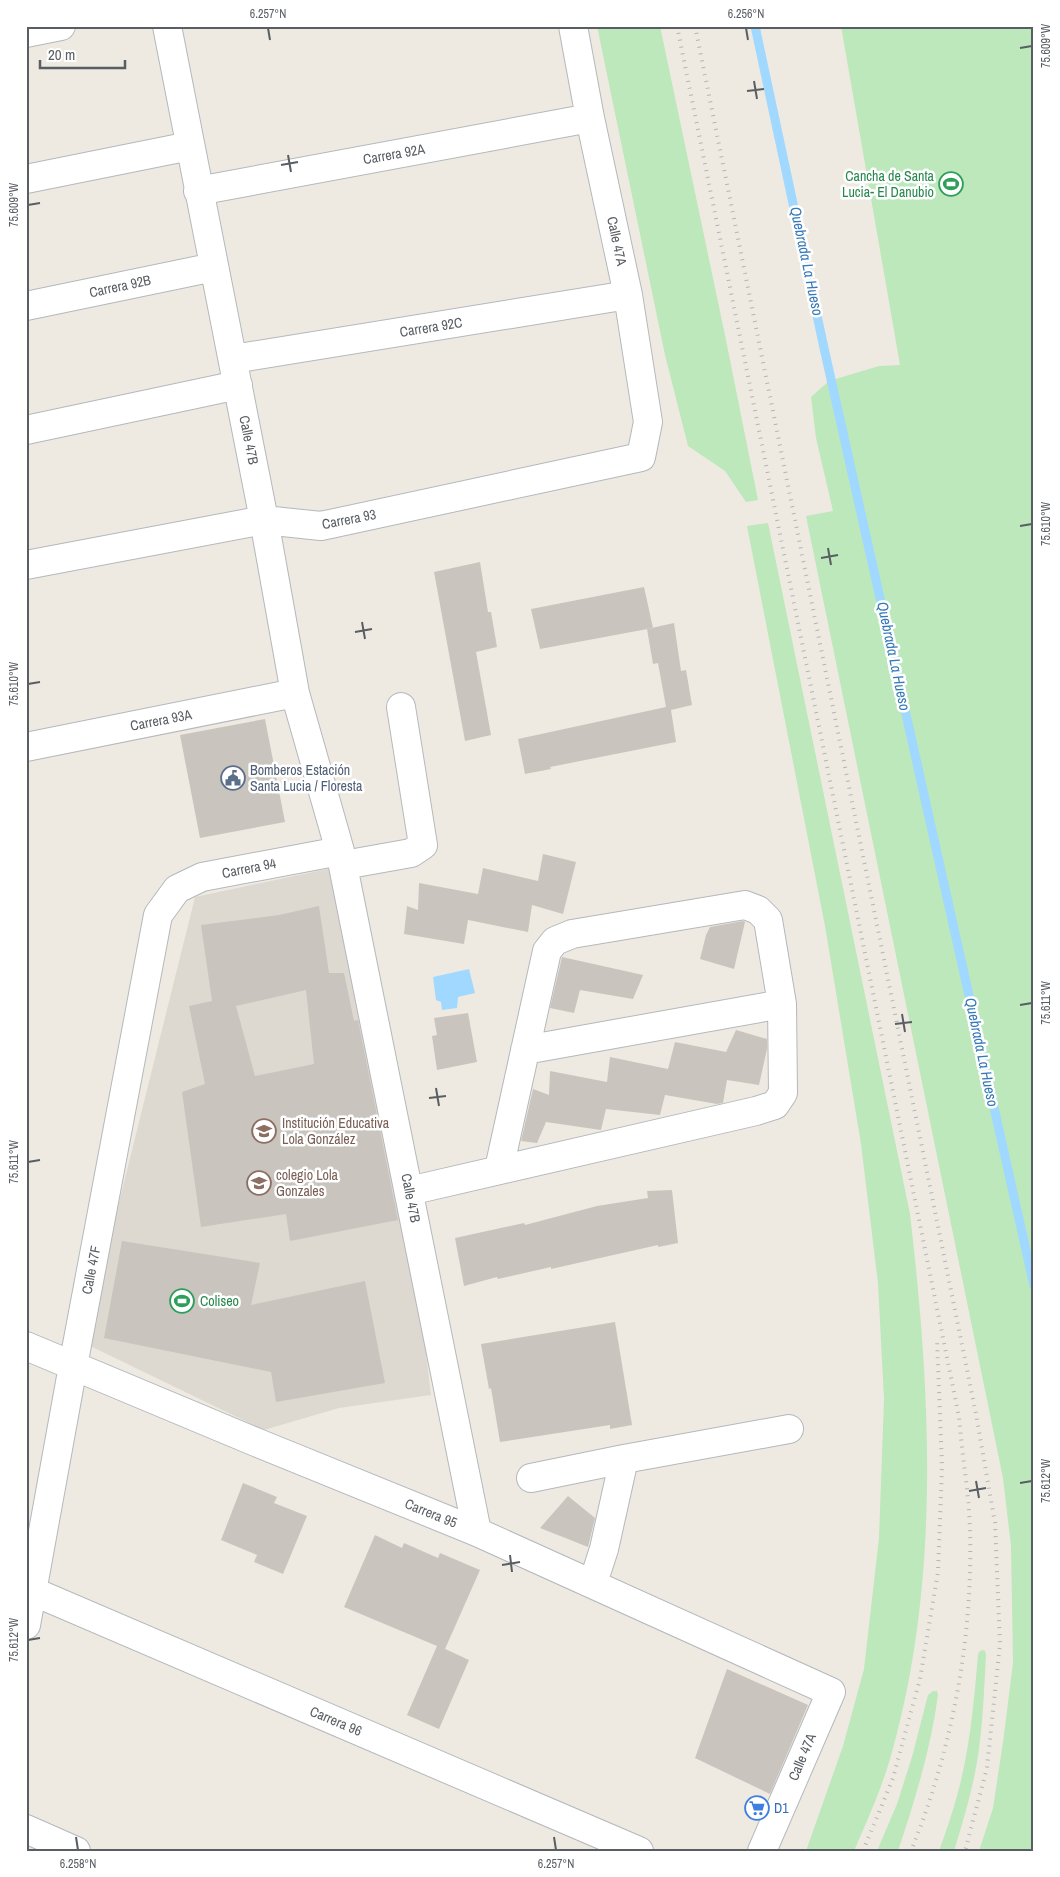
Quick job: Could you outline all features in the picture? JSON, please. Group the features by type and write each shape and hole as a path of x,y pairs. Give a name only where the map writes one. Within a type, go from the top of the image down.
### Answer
{"street":[{"path":"26,33 61,26"},
{"name":"Calle 47B","path":"167,26 198,191 236,372 295,693 342,858 477,1532"},
{"name":"Calle 47A","path":"572,26 628,295 648,422 641,457"},
{"name":"Carrera 92A","path":"198,191 590,118"},
{"path":"26,179 190,146"},
{"name":"Carrera 92B","path":"26,306 214,267"},
{"name":"Carrera 92C","path":"26,430 236,372 628,295"},
{"name":"Carrera 93","path":"26,566 264,520 321,526 641,457"},
{"name":"Carrera 93A","path":"26,747 295,693"},
{"name":"Carrera 94","path":"158,915 177,889 202,877 342,858 411,853 423,845 401,707"},
{"path":"409,1191 775,1105 783,1093 782,1004 768,920 758,910 745,905 572,934 555,941 547,951 499,1169"},
{"name":"Calle 47F","path":"26,1625 158,915"},
{"path":"525,1050 782,1004"},
{"name":"Carrera 95","path":"26,1346 477,1532 830,1692"},
{"path":"531,1478 624,1458 789,1429"},
{"path":"592,1583 604,1549 624,1458"},
{"name":"Carrera 96","path":"32,1592 639,1851"},
{"name":"Calle 47A","path":"762,1851 830,1692"},
{"path":"26,1829 76,1851"}],"shaded area":[{"name":"Institución Educativa Lola González","path":"337,867 412,1238 431,1395 339,1408 264,1430 84,1343 195,897"}],"green space":[{"path":"597,26 660,26 758,500 746,502 725,471 688,446 665,355"},
{"path":"841,26 1034,26 1034,1851 979,1851 993,1808 1013,1663 1011,1546 1003,1478 806,516 833,511 816,438 811,397 829,381 879,366 900,365"},
{"path":"768,523 910,1214 923,1350 927,1488 924,1557 918,1625 906,1692 890,1759 878,1794 854,1851 806,1851 843,1746 864,1669 879,1538 884,1399 878,1283 861,1144 825,926 747,526"},
{"path":"982,1650 985,1651 986,1655 984,1695 981,1735 975,1773 954,1851 939,1851 954,1807 966,1758 978,1655"},
{"path":"933,1691 937,1691 938,1695 927,1754 898,1851 877,1851 897,1804 912,1757 928,1695"}],"water":[{"path":"469,969 475,993 458,997 457,1008 442,1010 441,1002 436,1000 433,977"}],"building":[{"path":"480,562 488,612 491,612 497,647 476,652 491,735 465,741 434,572"},
{"path":"644,587 653,628 540,649 531,609"},
{"path":"674,623 681,671 686,670 692,705 671,710 676,742 550,767 551,769 525,774 518,739 666,707 658,663 653,664 647,629"},
{"name":"Bomberos Estación Santa Lucia / Floresta","path":"265,719 285,822 200,838 180,735"},
{"path":"543,854 576,862 563,914 532,905 528,932 468,920 464,944 404,934 407,906 418,910 419,883 478,894 483,868 538,881"},
{"path":"319,906 329,973 344,973 354,1021 358,1020 398,1220 290,1241 286,1214 201,1227 182,1092 205,1084 189,1006 212,1001 201,925 279,915","holes":["306,990 314,1064 255,1076 236,1006"]},
{"path":"745,922 734,969 700,959 710,927"},
{"path":"562,957 643,975 633,999 580,990 574,1013 550,1008"},
{"path":"468,1013 477,1062 437,1070 432,1036 437,1035 434,1018"},
{"path":"736,1030 767,1039 767,1049 759,1085 727,1080 723,1103 717,1104 665,1095 660,1115 606,1109 601,1130 546,1122 537,1143 521,1141 533,1089 549,1095 550,1071 607,1082 610,1057 668,1069 675,1042 726,1052"},
{"path":"672,1190 678,1243 658,1247 658,1245 498,1279 497,1277 464,1286 455,1238 524,1223 525,1225 597,1206 648,1198 647,1191"},
{"path":"122,1241 260,1263 251,1305 365,1281 385,1383 276,1402 271,1372 104,1338"},
{"path":"615,1322 632,1425 610,1429 610,1425 500,1442 481,1344"},
{"path":"243,1483 277,1497 274,1503 307,1516 283,1574 254,1562 257,1555 221,1540"},
{"path":"568,1496 595,1518 588,1547 540,1528"},
{"path":"375,1535 402,1548 404,1543 438,1558 440,1553 480,1570 445,1649 469,1660 439,1729 407,1715 437,1646 344,1607"},
{"path":"727,1669 808,1705 770,1794 695,1758"}],"waterway":[{"name":"Quebrada La Hueso","path":"755,26 824,348 1034,1286"}],"railway":[{"path":"677,26 959,1417 970,1531 968,1612 957,1694 948,1734 938,1774 911,1851"},
{"path":"695,26 976,1414 995,1523 1000,1644 987,1768 965,1851"},
{"path":"863,1851 893,1778 920,1679 938,1572 942,1466 937,1340"}],"place":[{"name":"Cancha de Santa Lucia- El Danubio","path":"951,184"},
{"name":"Bomberos Estación Santa Lucia / Floresta","path":"233,778"},
{"name":"Institución Educativa Lola González","path":"264,1131"},
{"name":"colegio Lola Gonzales","path":"259,1183"},
{"name":"Coliseo","path":"182,1301"},
{"name":"D1","path":"757,1808"}]}
